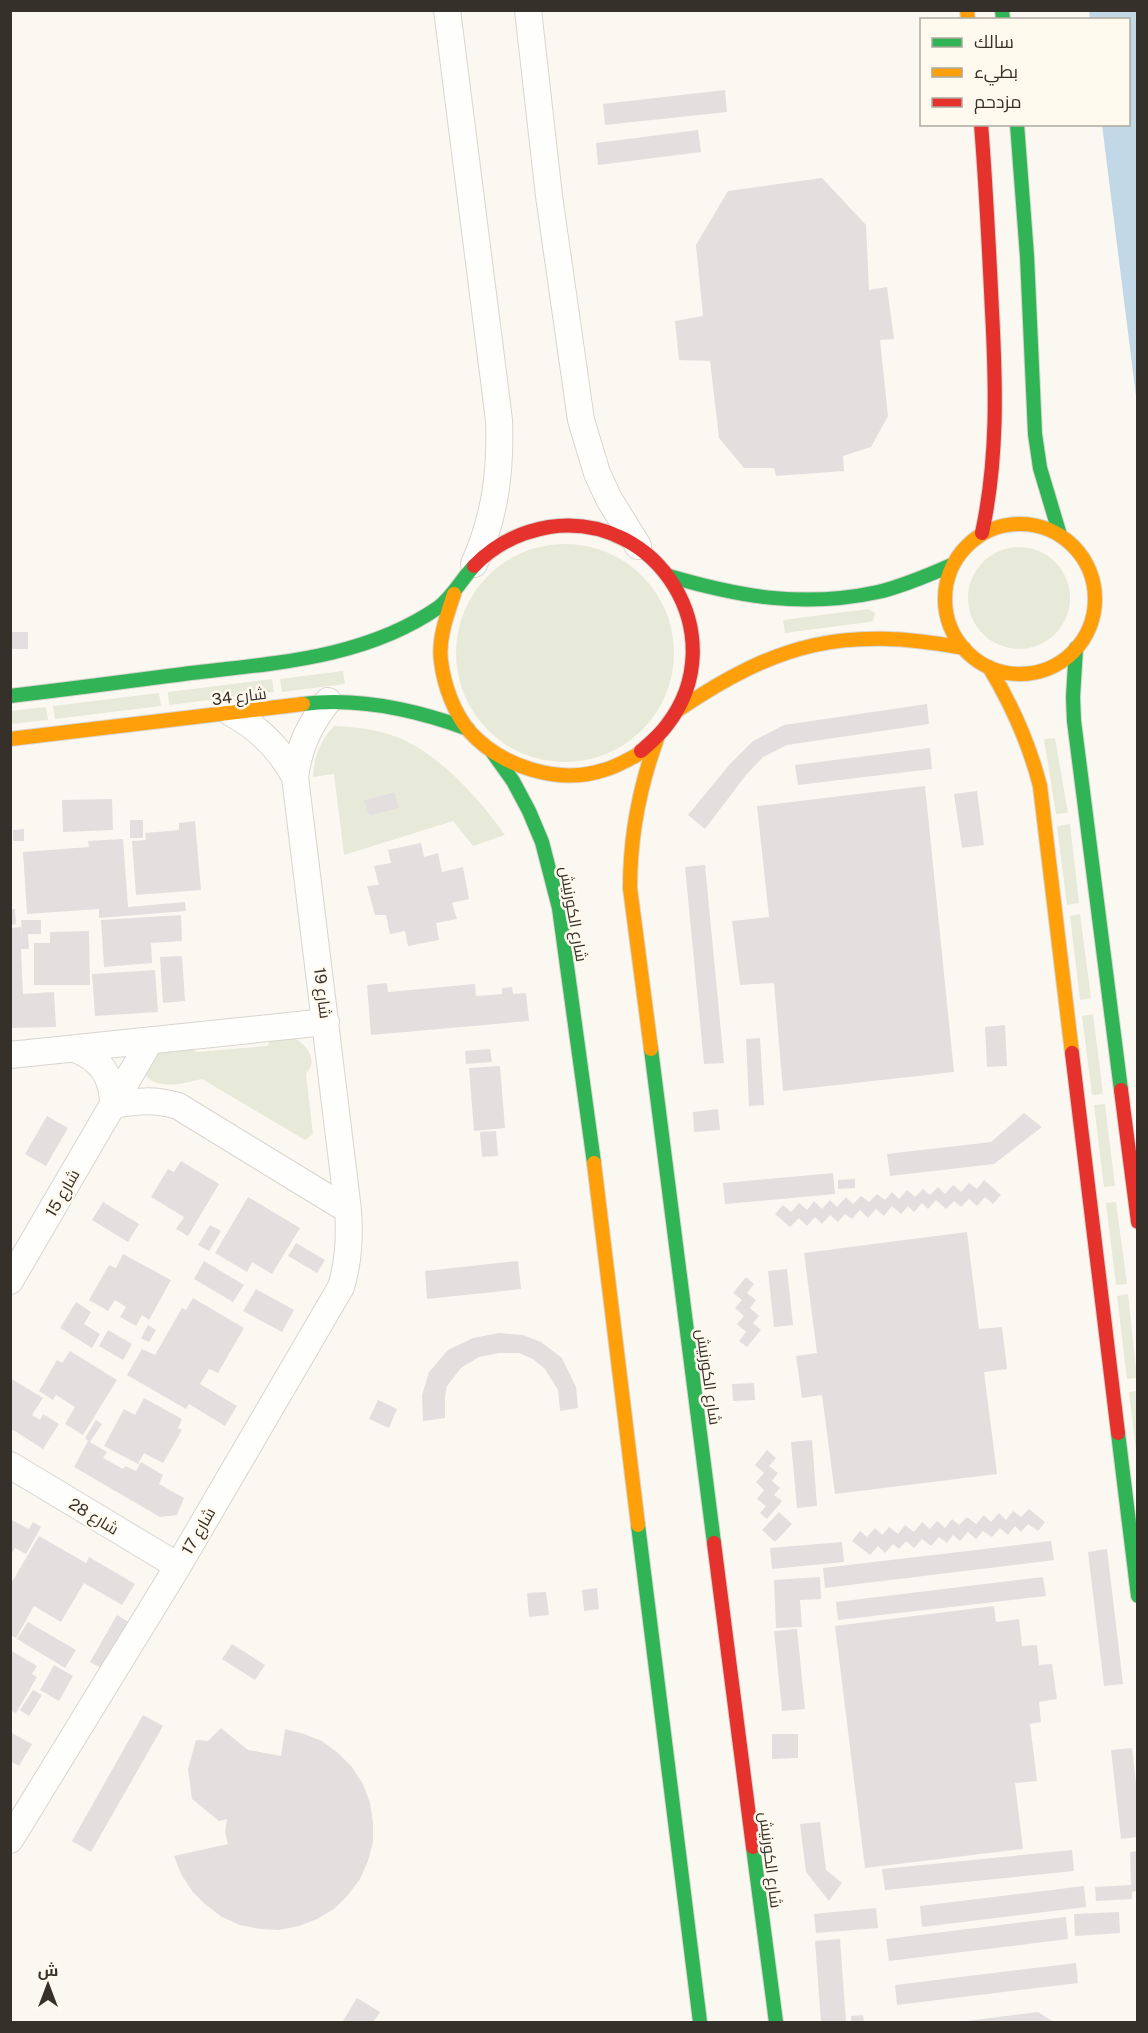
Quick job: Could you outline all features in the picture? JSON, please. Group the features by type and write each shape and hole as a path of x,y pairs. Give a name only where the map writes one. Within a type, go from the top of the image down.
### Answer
{"street":[{"path":"447,10 499,429 499,470 496,494 484,542 474,565 454,594 446,616 441,639 441,663 446,687 455,709 468,729 494,753 519,767 548,775 578,776 607,770 633,758 657,739 678,710 690,677 693,642 685,607 669,576 654,560 638,546 615,534 591,527 565,525 516,535 494,548 474,565"},
{"path":"528,10 549,196 581,420 601,482 638,546"},
{"path":"981,126 992,295 997,423 994,479 982,533"},
{"path":"1017,126 1027,255 1035,434 1043,480 1060,535"},
{"path":"1022,524 1041,527 1060,535 1080,555 1088,567 1094,587 1094,609 1091,623 1076,648 1051,667 1035,672 1004,672 989,667 971,656 950,627 944,602 947,578 960,553 982,533 1001,526 1022,524"},
{"path":"669,576 732,594 764,599 829,600 892,589 923,579 952,565"},
{"name":"شارع 34","path":"10,696 310,659 362,645 410,623 454,594"},
{"path":"678,710 720,681 756,663 813,644 873,637 924,640 964,648"},
{"path":"1076,648 1074,721 1137,1222"},
{"path":"989,667 1021,723 1040,786 1137,1596"},
{"name":"شارع 34","path":"10,739 328,701 395,707 468,729"},
{"name":"شارع 19","path":"328,701 318,714 302,744 295,777 348,1210"},
{"name":"شارع 19","path":"231,713 268,740 285,760 295,777"},
{"name":"شارع الكورنيش","path":"657,739 645,768 637,797 630,858 630,888 776,2022"},
{"name":"شارع الكورنيش","path":"494,753 513,781 529,811 542,842 559,908 604,1236 700,2022"},
{"path":"10,1055 326,1022"},
{"name":"شارع 15","path":"10,1281 150,1041"},
{"path":"75,1049 87,1054 105,1071 112,1087 113,1105 142,1100 178,1106 348,1210"},
{"name":"شارع 17","path":"10,1840 178,1566 341,1287 349,1249 348,1210"},
{"name":"شارع 28","path":"10,1465 178,1566"}],"green space":[{"path":"565,544 586,546 607,553 642,576 665,611 672,632 674,653 672,674 665,695 642,730 607,753 586,760 565,762 544,760 523,753 488,730 465,695 458,674 456,653 458,632 465,611 488,576 523,553 544,546"},
{"path":"1019,547 1038,551 1055,562 1066,579 1070,598 1066,617 1055,634 1038,645 1019,649 1000,645 983,634 972,617 968,598 972,579 983,562 1000,551"},
{"path":"868,609 875,613 873,621 785,633 783,620"},
{"path":"343,671 345,684 282,692 280,679"},
{"path":"272,679 274,692 169,705 168,692"},
{"path":"159,693 161,706 55,719 53,706"},
{"path":"46,707 48,720 11,724 10,711"},
{"path":"334,726 352,727 389,734 406,741 435,759 461,782 505,835 473,846 453,821 344,855 334,774 313,777 321,743","holes":["395,792 399,808 369,816 365,800"]},
{"path":"1055,738 1068,813 1056,814 1044,739"},
{"path":"1070,824 1079,903 1067,905 1057,826"},
{"path":"1080,914 1091,998 1080,1000 1070,916"},
{"path":"1093,1014 1103,1094 1092,1095 1082,1016"},
{"path":"274,1035 289,1036 298,1040 311,1056 311,1066 306,1074 313,1134 305,1140 202,1079 172,1085 157,1083 145,1075 149,1062 154,1057 166,1050 185,1044 197,1052 267,1046"},
{"path":"1105,1104 1115,1186 1104,1187 1094,1105"},
{"path":"1116,1202 1127,1284 1116,1285 1106,1203"},
{"path":"1128,1294 1137,1378 1127,1379 1117,1296"},
{"path":"1137,1391 1137,1459 1129,1392"}],"water":[{"path":"1089,11 1137,11 1137,404 1102,126 1130,126 1130,18 1090,18"}],"building":[{"path":"725,90 727,112 605,125 603,104"},
{"path":"698,130 701,152 598,165 596,143"},
{"path":"822,178 866,225 869,290 887,287 894,339 880,340 888,416 871,447 843,456 844,471 776,476 774,468 744,468 719,438 710,361 679,360 675,321 703,316 696,245 728,191"},
{"path":"10,632 28,632 28,649 10,649"},
{"path":"927,704 929,724 787,745 763,757 746,775 705,829 688,815 730,764 753,741 784,725"},
{"path":"930,748 932,769 798,785 795,765"},
{"path":"925,786 954,1072 783,1091 774,983 740,985 732,921 769,917 757,806"},
{"path":"977,791 984,845 962,848 954,794"},
{"path":"395,792 399,808 369,816 364,800"},
{"path":"112,799 113,830 63,832 62,800"},
{"path":"130,820 143,820 143,838 130,838"},
{"path":"195,821 201,890 136,895 132,841 146,840 145,833 179,830 179,823"},
{"path":"24,829 24,841 13,841 13,830"},
{"path":"123,839 128,907 185,902 186,911 99,918 99,909 27,914 23,852 89,847 88,841"},
{"path":"421,843 424,857 438,853 442,872 463,867 469,899 452,903 457,919 436,923 439,940 408,946 405,931 390,934 386,915 375,915 367,886 379,885 374,866 391,863 388,850"},
{"path":"705,865 724,1063 704,1064 685,867"},
{"path":"10,909 15,909 16,924 10,925"},
{"path":"181,915 182,941 151,943 152,963 104,967 101,920"},
{"path":"21,920 41,920 41,934 28,934 29,949 21,949 23,994 54,992 56,1027 10,1028 10,928 21,927 22,938"},
{"path":"89,931 90,985 34,985 34,943 50,943 50,932"},
{"path":"182,956 185,1001 163,1003 160,957"},
{"path":"155,970 158,1012 95,1016 92,974"},
{"path":"387,983 388,992 475,984 476,996 502,994 502,988 512,987 513,994 526,993 529,1021 371,1035 367,985"},
{"path":"1005,1025 1007,1066 987,1067 985,1027"},
{"path":"760,1038 764,1105 749,1106 746,1039"},
{"path":"490,1049 492,1062 466,1064 465,1051"},
{"path":"500,1066 505,1128 474,1131 469,1068"},
{"path":"718,1109 720,1130 694,1132 693,1112"},
{"path":"1024,1113 1042,1127 994,1164 890,1176 887,1154 991,1142"},
{"path":"47,1116 68,1128 46,1166 25,1154"},
{"path":"496,1131 498,1156 482,1157 480,1132"},
{"path":"181,1161 219,1184 188,1236 176,1229 184,1217 151,1197 168,1169 174,1172"},
{"path":"833,1173 835,1194 725,1204 723,1183"},
{"path":"855,1179 855,1188 838,1189 838,1180"},
{"path":"984,1180 1001,1195 993,1204 985,1197 977,1206 969,1199 961,1207 954,1201 946,1209 936,1200 928,1209 922,1203 914,1212 908,1206 901,1214 892,1206 884,1216 876,1209 868,1218 860,1210 852,1219 845,1214 838,1222 830,1215 822,1224 815,1217 807,1226 799,1218 790,1227 775,1214 783,1205 791,1212 799,1203 807,1210 814,1201 822,1209 830,1200 837,1207 846,1197 853,1204 861,1196 869,1202 877,1194 885,1200 892,1192 899,1199 907,1190 915,1197 923,1189 930,1195 938,1187 945,1194 953,1185 961,1192 969,1183 977,1189"},
{"path":"248,1197 300,1228 272,1274 252,1262 247,1272 215,1253"},
{"path":"103,1202 139,1224 128,1242 92,1220"},
{"path":"210,1225 221,1231 209,1251 198,1245"},
{"path":"967,1232 979,1329 1002,1327 1007,1369 984,1372 997,1474 835,1494 822,1395 802,1398 796,1356 817,1353 804,1253"},
{"path":"296,1243 325,1260 317,1273 288,1256"},
{"path":"123,1254 171,1280 149,1320 142,1315 136,1326 120,1317 126,1307 115,1300 108,1311 89,1300 109,1265 116,1268"},
{"path":"204,1261 244,1285 233,1302 194,1279"},
{"path":"518,1261 521,1289 427,1299 425,1271"},
{"path":"787,1269 793,1325 774,1327 768,1271"},
{"path":"746,1277 754,1284 747,1293 756,1300 750,1308 759,1316 753,1323 761,1330 747,1347 739,1341 746,1332 737,1324 744,1316 735,1308 742,1300 733,1293"},
{"path":"256,1289 294,1310 282,1332 243,1311"},
{"path":"193,1298 244,1328 218,1373 209,1369 200,1384 237,1406 225,1426 189,1404 186,1409 127,1375 142,1349 155,1355 182,1308 186,1310"},
{"path":"76,1302 91,1312 84,1324 100,1334 92,1348 60,1328"},
{"path":"148,1325 156,1330 149,1342 141,1338"},
{"path":"108,1330 132,1344 123,1360 99,1346"},
{"path":"499,1333 523,1335 541,1342 562,1358 576,1387 578,1408 560,1411 558,1390 545,1369 533,1359 519,1353 499,1353 479,1357 461,1368 447,1386 445,1418 423,1421 422,1395 429,1372 448,1350 473,1338"},
{"path":"70,1351 117,1380 83,1435 65,1424 75,1407 56,1395 53,1400 39,1391 57,1360 62,1363"},
{"path":"10,1378 43,1398 32,1415 40,1420 43,1414 59,1424 43,1449 10,1428"},
{"path":"754,1383 755,1400 733,1401 732,1384"},
{"path":"144,1398 182,1419 178,1428 182,1430 163,1463 144,1453 138,1464 104,1446 124,1409 135,1415"},
{"path":"378,1400 397,1409 389,1428 369,1419"},
{"path":"96,1420 102,1424 90,1442 107,1452 103,1458 123,1469 125,1466 136,1471 141,1462 163,1475 159,1484 184,1498 177,1515 160,1517 74,1467 88,1441 85,1438"},
{"path":"812,1440 817,1506 797,1508 791,1442"},
{"path":"767,1450 776,1458 769,1466 778,1473 772,1481 780,1488 774,1495 782,1501 767,1519 760,1513 766,1506 757,1499 764,1490 756,1482 764,1473 755,1465"},
{"path":"1029,1509 1045,1522 1038,1531 1028,1524 1021,1532 1015,1526 1008,1535 1000,1528 992,1537 983,1531 976,1539 968,1532 960,1541 953,1535 947,1543 939,1537 931,1546 922,1539 914,1548 906,1541 899,1549 893,1544 885,1553 878,1546 870,1555 852,1541 860,1531 867,1537 875,1528 882,1535 889,1527 898,1534 905,1525 914,1532 922,1522 930,1529 937,1521 945,1528 952,1519 959,1525 967,1517 976,1524 984,1515 991,1522 999,1513 1006,1520 1013,1511 1021,1517"},
{"path":"779,1512 792,1524 775,1542 762,1530"},
{"path":"10,1519 29,1529 33,1522 41,1527 26,1554 15,1548 10,1557"},
{"path":"39,1536 86,1563 89,1557 135,1584 122,1605 84,1583 61,1622 34,1606 16,1638 10,1635 10,1585"},
{"path":"1051,1541 1054,1560 825,1588 823,1568"},
{"path":"842,1542 844,1562 772,1569 770,1548"},
{"path":"1107,1549 1123,1684 1104,1686 1088,1552"},
{"path":"820,1577 821,1599 800,1600 802,1627 776,1628 774,1580"},
{"path":"1043,1577 1046,1596 838,1620 836,1602"},
{"path":"597,1588 599,1609 584,1611 582,1590"},
{"path":"546,1592 549,1615 529,1617 527,1593"},
{"path":"994,1606 996,1622 1019,1619 1022,1646 1037,1645 1039,1665 1052,1664 1057,1699 1039,1702 1041,1722 1030,1724 1037,1781 1015,1783 1023,1849 865,1868 835,1626"},
{"path":"117,1615 132,1624 105,1670 90,1662"},
{"path":"28,1622 76,1650 65,1668 17,1639"},
{"path":"797,1629 805,1709 782,1711 774,1631"},
{"path":"232,1644 265,1665 255,1680 222,1659"},
{"path":"10,1650 37,1666 32,1674 37,1677 16,1713 10,1710"},
{"path":"54,1665 73,1676 59,1701 40,1690"},
{"path":"33,1690 42,1695 29,1716 20,1710"},
{"path":"143,1715 163,1726 91,1852 72,1841"},
{"path":"221,1728 248,1750 281,1756 285,1729 322,1741 352,1767 363,1784 370,1803 373,1822 373,1842 368,1861 360,1879 348,1895 334,1909 317,1919 279,1930 240,1925 222,1917 206,1905 192,1891 181,1874 174,1856 228,1844 225,1832 227,1819 219,1821 192,1799 188,1769 196,1740 208,1741"},
{"path":"10,1732 32,1744 19,1766 10,1761"},
{"path":"772,1734 798,1734 798,1758 772,1759"},
{"path":"1132,1748 1137,1792 1137,1837 1121,1839 1111,1750"},
{"path":"820,1822 826,1870 842,1883 829,1901 806,1872 800,1824"},
{"path":"1072,1850 1074,1871 885,1890 882,1869"},
{"path":"1137,1851 1137,1891 1132,1892 1132,1899 1096,1901 1095,1887 1131,1885 1130,1852"},
{"path":"1084,1886 1086,1907 922,1927 920,1906"},
{"path":"876,1908 878,1928 816,1933 814,1914"},
{"path":"1119,1912 1120,1933 1075,1936 1074,1914"},
{"path":"1066,1917 1068,1939 889,1961 886,1939"},
{"path":"840,1939 846,2022 821,2022 815,1941"},
{"path":"1076,1963 1078,1983 897,2005 895,1985"},
{"path":"357,1998 380,2012 373,2022 343,2021"},
{"path":"1038,2012 1054,2022 966,2021"},
{"path":"863,2015 864,2022 851,2022 851,2016"}],"traffic: fast":[{"path":"1002,10 1003,18"},
{"path":"1017,126 1027,256 1035,434 1040,468 1060,535"},
{"path":"669,576 747,595 798,600 824,599 888,590 952,565"},
{"path":"10,696 288,661 351,648 411,624 439,607 474,566"},
{"path":"1076,648 1074,721 1121,1090"},
{"path":"303,704 345,702 387,707 428,716 468,729"},
{"path":"493,753 513,781 529,811 542,842 559,908 594,1163"},
{"path":"651,1049 714,1543"},
{"path":"1118,1433 1138,1596"},
{"path":"638,1525 700,2022"},
{"path":"753,1847 776,2022"}],"traffic: slow":[{"path":"967,10 968,18"},
{"path":"1020,524 1049,530 1073,546 1089,570 1095,599 1089,628 1073,652 1049,668 1020,674 991,668 967,652 951,628 945,599 951,570 967,546 991,530 1020,524"},
{"path":"454,594 442,636 440,653 442,670 447,689 459,716 470,732 483,744 498,755 532,770 569,775 608,769 641,751"},
{"path":"678,710 748,669 781,655 814,645 847,640 883,639 964,648"},
{"path":"989,667 1019,725 1040,786 1072,1053"},
{"path":"10,739 303,704"},
{"path":"651,1049 630,888 637,812 657,739"},
{"path":"594,1163 638,1525"}],"traffic: jam":[{"path":"981,126 995,395 991,478 982,533"},
{"path":"474,566 490,551 508,540 549,527 588,527 623,539 653,559 675,587 689,619 693,655 686,691 667,725 641,751"},
{"path":"1072,1053 1118,1433"},
{"path":"1121,1090 1138,1222"},
{"path":"714,1543 753,1847"}]}
